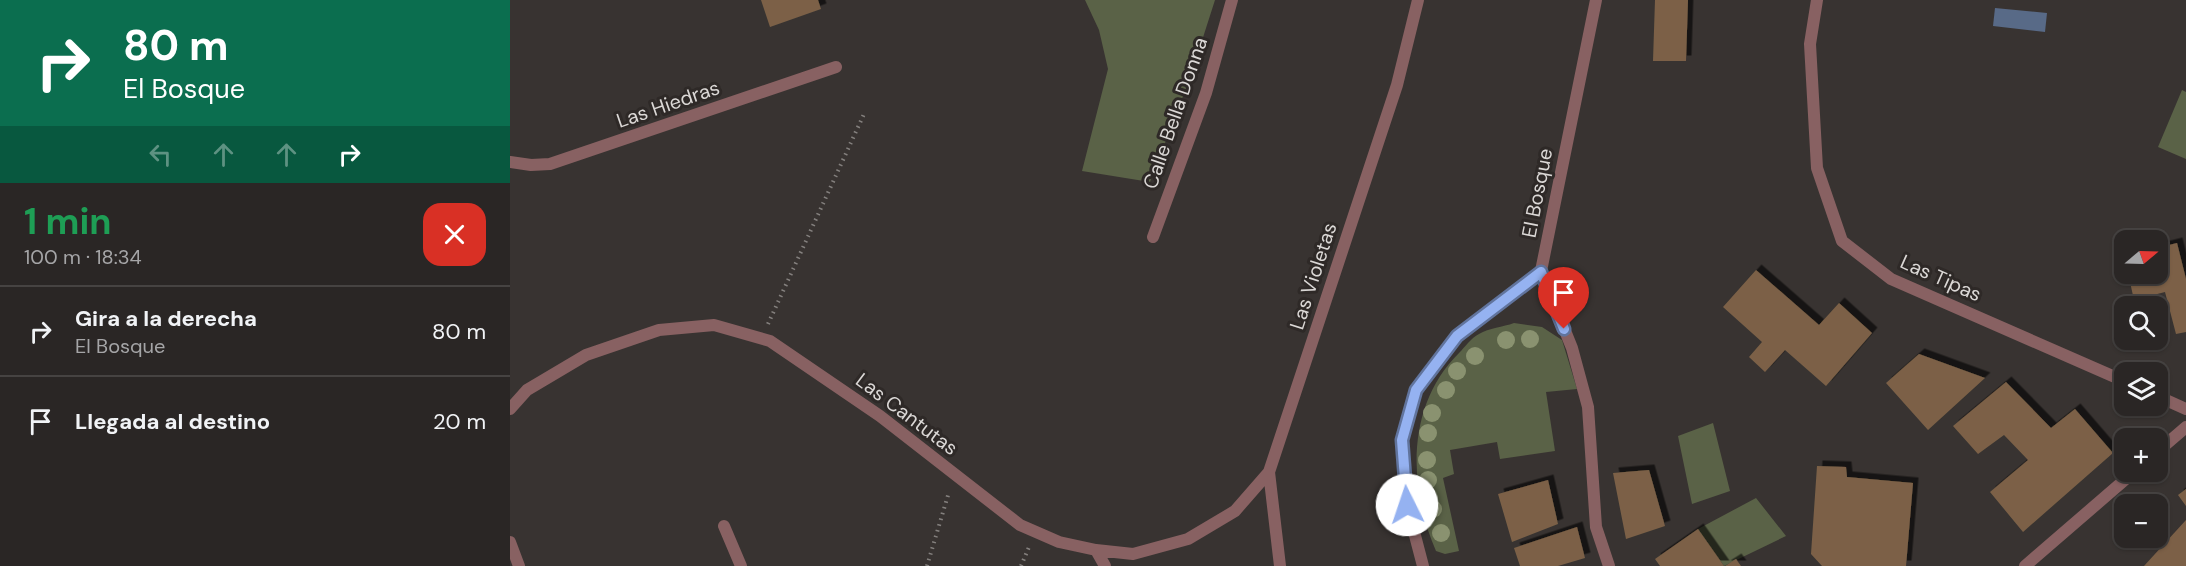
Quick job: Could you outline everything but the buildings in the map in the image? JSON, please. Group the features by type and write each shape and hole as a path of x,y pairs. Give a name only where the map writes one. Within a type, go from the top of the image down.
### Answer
{"street":[{"name":"Calle Bella Donna","path":"1153,237 1206,93 1232,0"},
{"name":"Las Violetas","path":"1280,566 1269,472 1397,85 1418,0"},
{"name":"El Bosque","path":"1541,272 1596,0"},
{"name":"Las Tipas","path":"1817,0 1810,44 1817,168 1842,241 1891,279 2114,377"},
{"name":"Las Hiedras","path":"510,162 531,165 550,164 836,67"},
{"path":"1423,566 1407,505 1402,440 1416,390 1457,336 1541,272 1572,348 1588,407 1596,527 1609,566"},
{"name":"Las Cantutas","path":"510,408 527,390 586,355 659,330 714,325 770,340 880,416 1020,525 1059,542 1096,550 1133,554 1188,538 1235,512 1269,472"},
{"path":"2168,401 2186,409"},
{"path":"2168,443 2186,427"},
{"path":"2025,566 2122,482"},
{"path":"724,526 741,566"},
{"path":"510,542 519,566"},
{"path":"1096,550 1105,566"}],"path":[{"path":"761,338 864,114"},
{"path":"927,566 954,474"}],"green space":[{"path":"1085,0 1215,0 1190,78 1150,182 1082,171 1108,69 1099,30"},
{"path":"2182,90 2186,92 2186,159 2158,147"},
{"path":"1514,323 1542,327 1562,340 1577,389 1546,392 1555,451 1500,459 1497,442 1450,450 1454,474 1443,478 1459,551 1445,554 1436,551 1420,500 1417,448 1421,422 1429,397 1442,374 1468,343 1483,332"},
{"path":"1713,423 1730,491 1692,504 1678,436"},
{"path":"1756,498 1786,536 1724,566 1698,529"}],"water":[{"path":"1995,8 2047,13 2045,32 1993,26"}],"route":[{"path":"1407,505 1402,440 1416,390 1457,336 1541,272 1564,329"}]}
